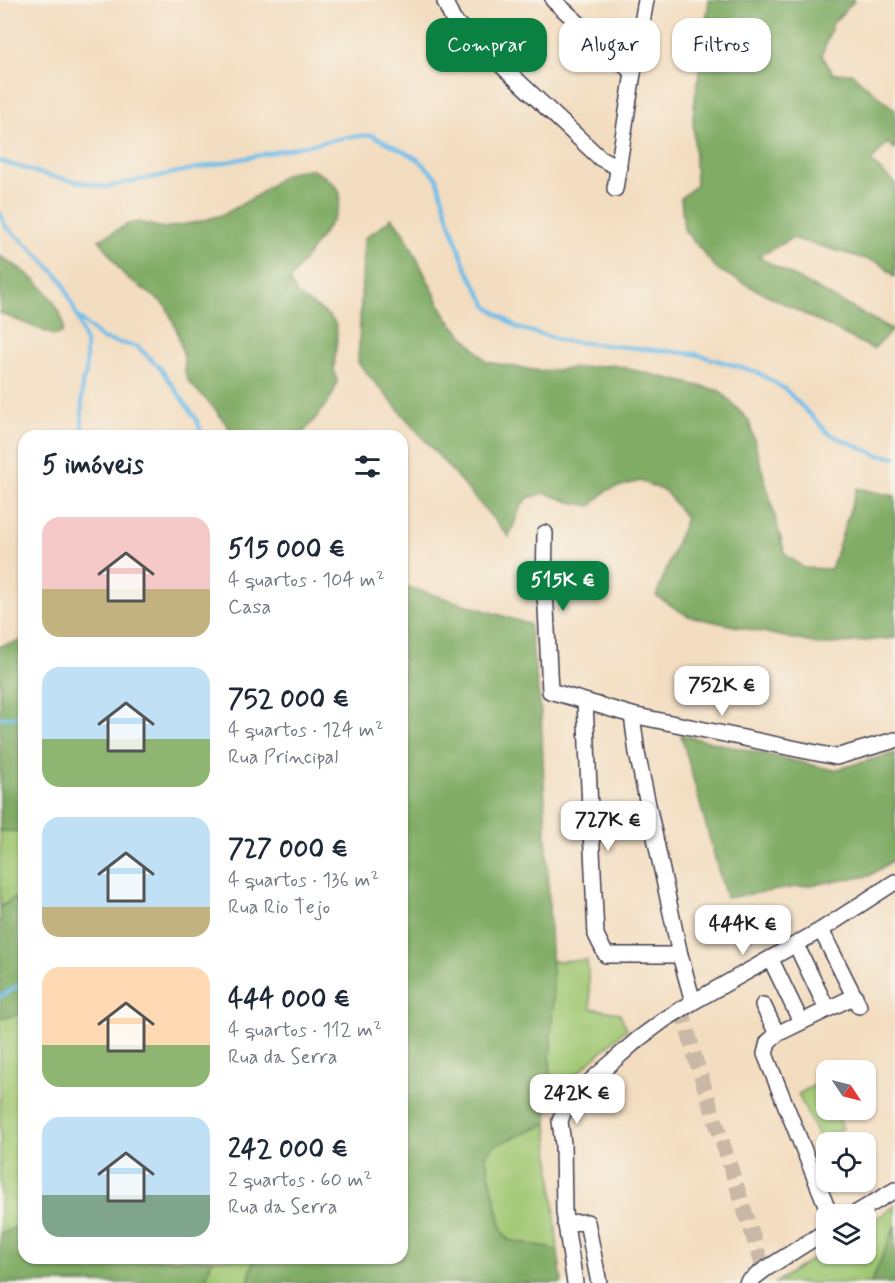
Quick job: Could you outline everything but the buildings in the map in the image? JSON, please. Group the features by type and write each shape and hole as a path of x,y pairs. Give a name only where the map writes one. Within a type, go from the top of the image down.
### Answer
{"street":[{"path":"446,0 453,20 600,158 619,168"},
{"path":"553,0 633,73"},
{"path":"615,189 646,0"},
{"path":"544,533 544,587 550,691 632,715 836,757 895,740"},
{"path":"585,702 596,935 606,955 680,955"},
{"path":"632,715 637,753 680,955 687,1005"},
{"path":"575,1283 565,1223 563,1144 560,1121 565,1108 585,1086 637,1040 687,1005 821,930 895,882"},
{"path":"821,930 857,1001 827,1010 777,1034 768,1042 765,1054 826,1204"},
{"path":"800,953 827,1010"},
{"path":"774,966 801,1022"},
{"path":"763,1005 777,1034"},
{"path":"871,1204 895,1190"},
{"path":"565,1223 586,1216 598,1283"},
{"path":"747,1283 816,1237"}],"green space":[{"path":"709,0 854,1 833,23 822,55 833,74 851,73 895,110 895,149 887,143 871,162 895,183 895,277 880,263 792,238 758,257 893,330 873,349 718,270 684,230 681,198 696,185 693,115 699,72 771,72 771,18 706,18"},
{"path":"311,169 329,179 340,194 337,214 290,280 293,288 303,299 327,314 335,324 337,336 334,370 337,383 327,404 306,430 231,430 215,409 189,382 185,373 184,357 177,331 166,306 127,278 99,240 128,224 138,222 163,228 198,222 225,214 256,196 284,175"},
{"path":"392,218 404,233 447,318 487,362 540,371 613,365 720,391 749,421 785,554 804,568 831,569 857,488 895,496 895,638 822,645 688,616 656,596 686,518 665,491 640,481 607,490 591,506 570,502 545,493 528,498 521,506 509,537 358,363 364,239"},
{"path":"0,256 26,273 48,293 61,316 62,333 51,334 0,313"},
{"path":"408,587 529,624 541,712 553,998 547,1124 495,1145 485,1155 502,1230 508,1240 545,1247 558,1252 562,1283 248,1283 253,1264 408,1264"},
{"path":"18,642 18,831 0,831 0,646"},
{"path":"681,735 834,770 895,753 895,859 869,876 726,898"},
{"path":"0,831 18,831 18,896 0,907"},
{"path":"18,896 18,1014 0,1019 0,907"},
{"path":"587,960 591,1008 619,1013 627,1028 548,1100 553,998 551,961"},
{"path":"18,1014 18,1226 0,1235 0,1019"},
{"path":"816,1084 816,1120 839,1120 843,1128 834,1132 816,1133 798,1094"},
{"path":"547,1124 558,1252 545,1247 508,1240 502,1230 485,1155 495,1145"},
{"path":"895,1206 895,1226 871,1283 775,1283 816,1256 816,1264 876,1264 876,1218"},
{"path":"18,1226 18,1264 211,1264 205,1283 0,1283 0,1235"},
{"path":"895,1226 895,1283 871,1283"},
{"path":"211,1264 253,1264 248,1283 205,1283"}],"waterway":[{"path":"0,161 49,176 106,187 347,137 372,135 418,159 437,178 466,268 488,307 518,328 565,341 695,354 757,372 785,389 829,434 878,455 895,457"},
{"path":"0,213 6,227 30,247 62,280 77,316 86,345 86,374 82,381 82,430"},
{"path":"78,317 102,339 138,347 161,369 196,419 201,430"},
{"path":"0,718 18,716"},
{"path":"0,997 18,986"}],"tunnel":[{"path":"682,1009 695,1058 764,1270"}]}
